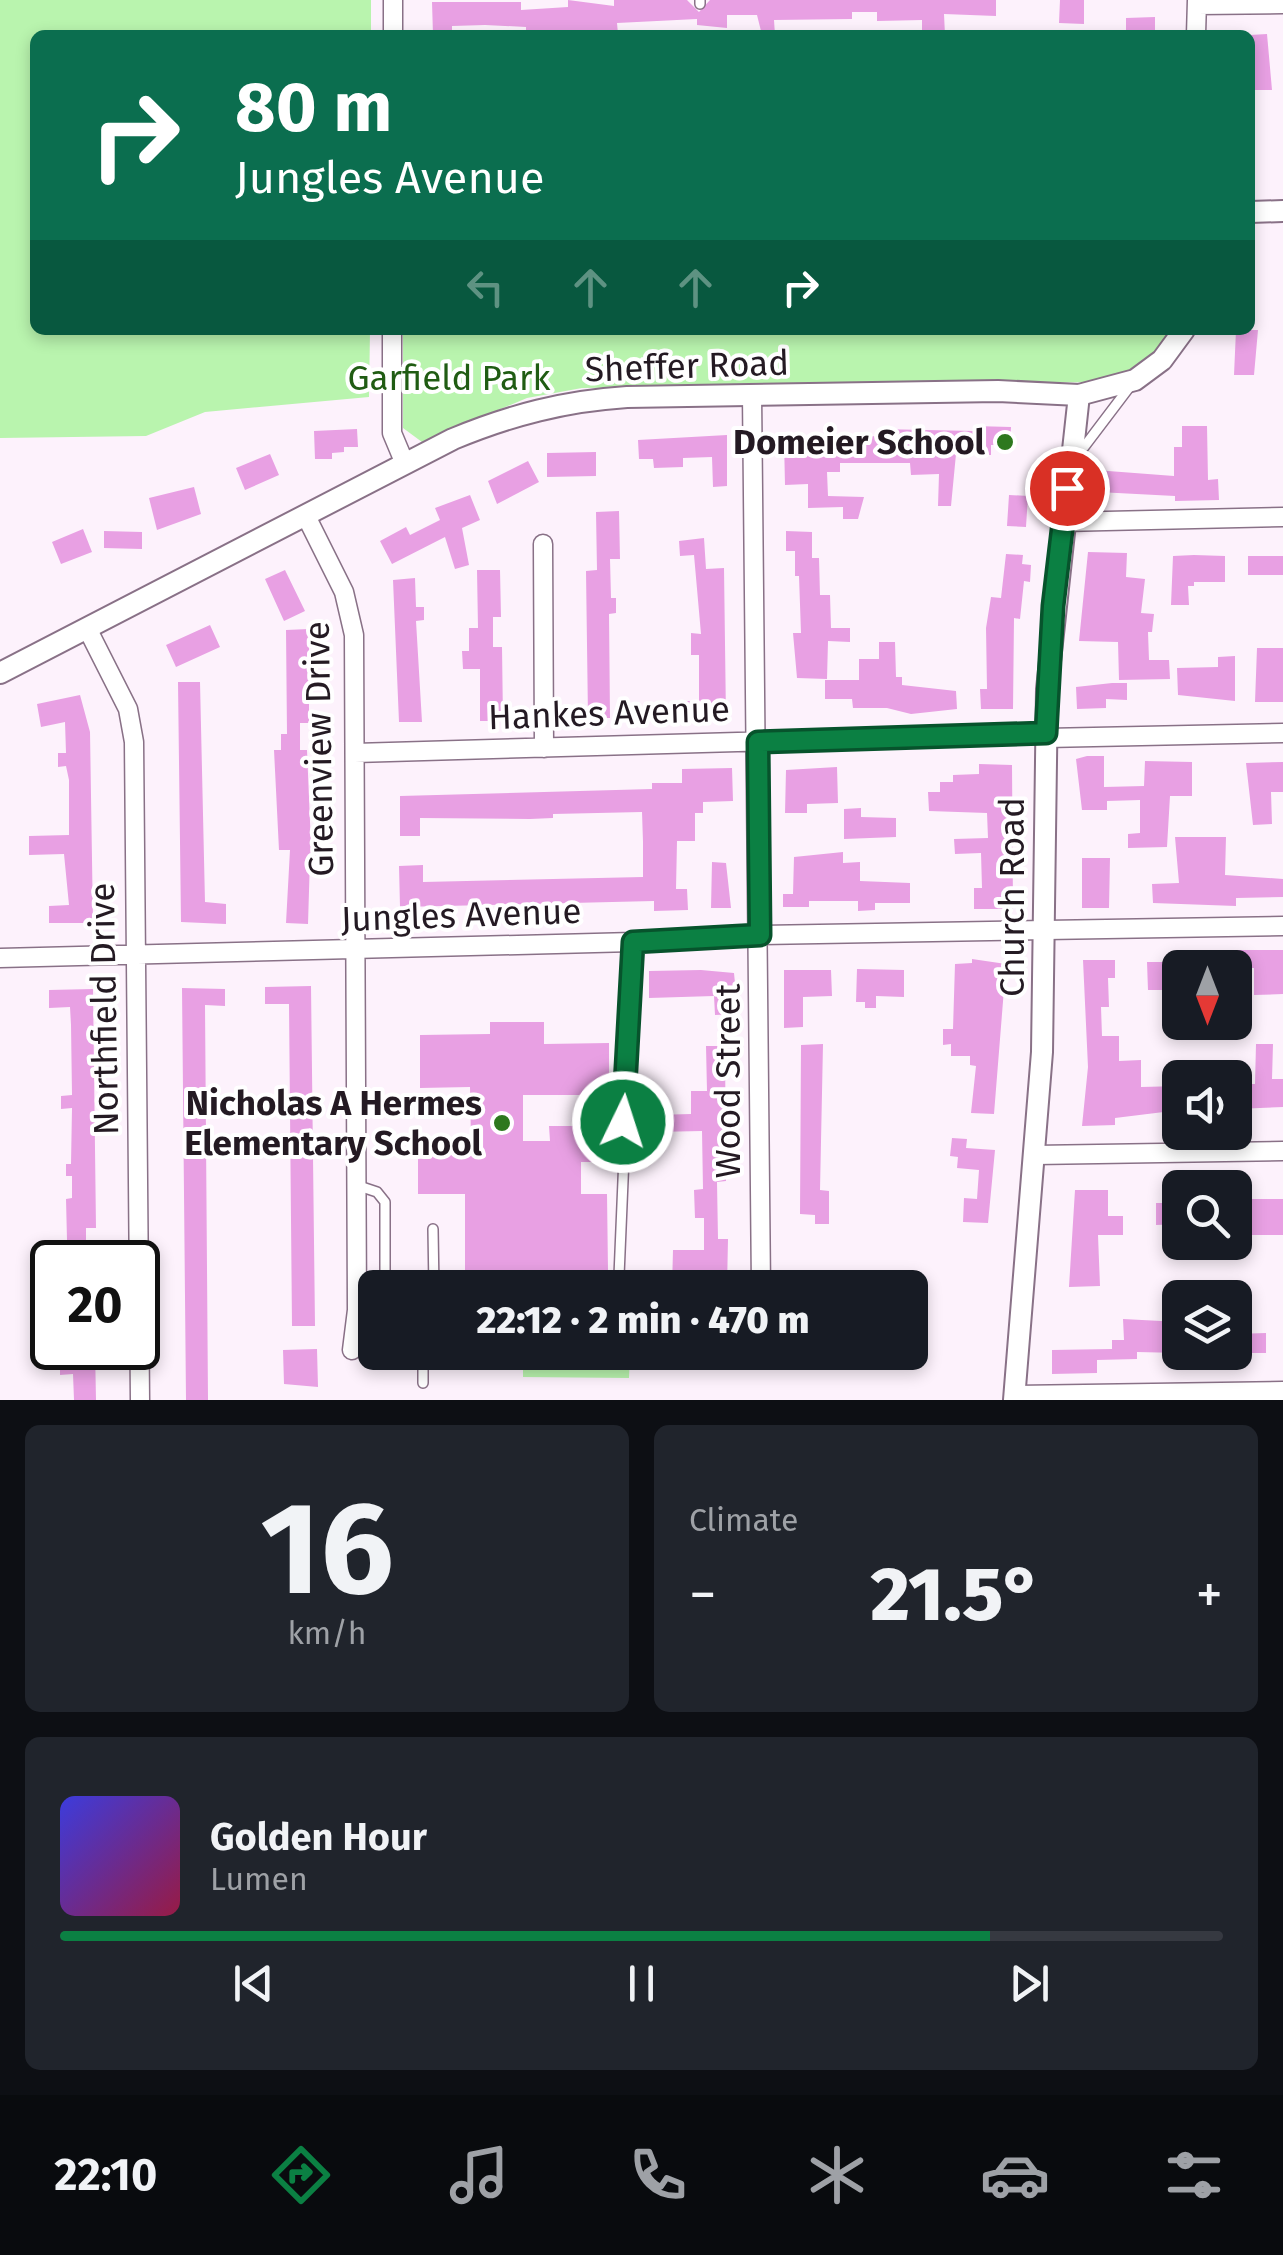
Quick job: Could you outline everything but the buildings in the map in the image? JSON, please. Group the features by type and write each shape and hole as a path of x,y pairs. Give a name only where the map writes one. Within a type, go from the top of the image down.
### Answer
{"street":[{"path":"393,30 394,0"},
{"path":"1196,30 1196,3 1283,4"},
{"path":"1255,212 1283,211"},
{"path":"392,335 392,433 405,464"},
{"path":"1135,380 1162,360 1180,335"},
{"name":"Sheffer Road","path":"0,673 405,464 485,426 567,403 752,394 1079,395 1135,380"},
{"name":"Wood Street","path":"752,394 761,1270"},
{"name":"Church Road","path":"1014,1398 1036,1154 1046,736 1062,522 1079,395"},
{"name":"Greenview Drive","path":"306,516 352,612 356,1185 363,1270"},
{"path":"1062,522 1283,517"},
{"path":"542,544 544,748"},
{"name":"Northfield Drive","path":"86,628 132,725 140,1400"},
{"name":"Hankes Avenue","path":"355,753 1283,733"},
{"name":"Jungles Avenue","path":"0,958 633,942 760,935 1283,926"},
{"path":"1036,1154 1283,1150"},
{"name":"Greenview Drive","path":"352,1350 358,1333"},
{"path":"1014,1398 1283,1391"}],"lane":[{"path":"1072,455 1084,448 1135,380"},
{"path":"619,1270 633,942"},
{"path":"356,1185 377,1192 385,1202 385,1270"},
{"path":"433,1230 434,1270"},
{"path":"423,1370 423,1383"}],"green space":[{"name":"Garfield Park","path":"0,0 371,0 371,30 30,30 30,335 370,335 369,397 205,412 146,436 0,438"},
{"name":"Garfield Park","path":"403,335 1171,335 1143,362 1102,382 582,388 527,398 422,442 403,428"},
{"path":"523,1370 629,1370 629,1378 523,1377"}],"place":[{"name":"Domeier School","path":"1005,442"},
{"name":"Nicholas A Hermes Elementary School","path":"502,1123"}],"route":[{"path":"623,1122 633,942 760,935 758,742 1046,733 1053,606 1067,488"}]}
